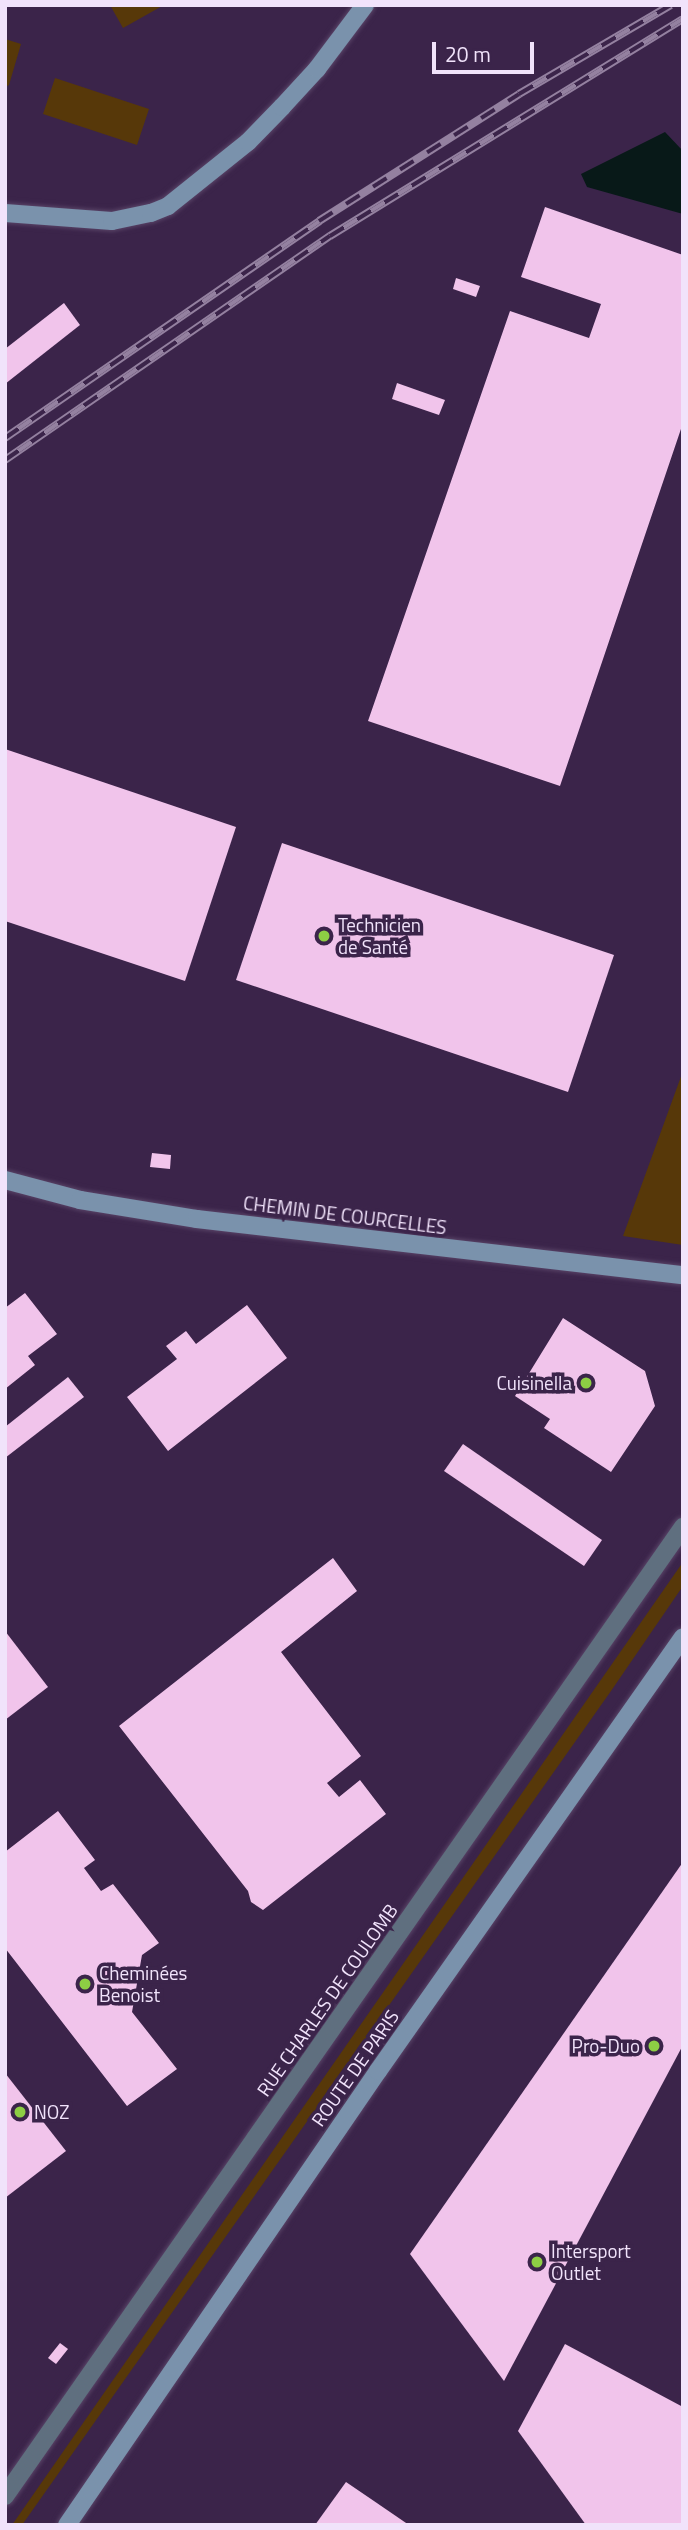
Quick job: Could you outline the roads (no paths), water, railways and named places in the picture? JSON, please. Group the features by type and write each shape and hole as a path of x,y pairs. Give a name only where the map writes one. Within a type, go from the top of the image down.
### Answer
{"street":[{"path":"5,213 112,221 151,213 168,206 248,142 282,107 365,5"},
{"name":"CHEMIN DE COURCELLES","path":"5,1180 80,1200 197,1219 683,1275"},
{"name":"RUE CHARLES DE COULOMB","path":"5,2497 683,1527"},
{"name":"ROUTE DE PARIS","path":"67,2525 378,2071 683,1637"}],"railway":[{"path":"5,438 319,221 519,94 671,5"},
{"path":"5,460 330,236 683,19"}],"place":[{"name":"Technicien de Santé","path":"324,936"},
{"name":"Cuisinella","path":"586,1383"},
{"name":"Cheminées Benoist","path":"85,1984"},
{"name":"Pro-Duo","path":"654,2046"},
{"name":"NOZ","path":"20,2112"},
{"name":"Intersport Outlet","path":"537,2262"}]}
